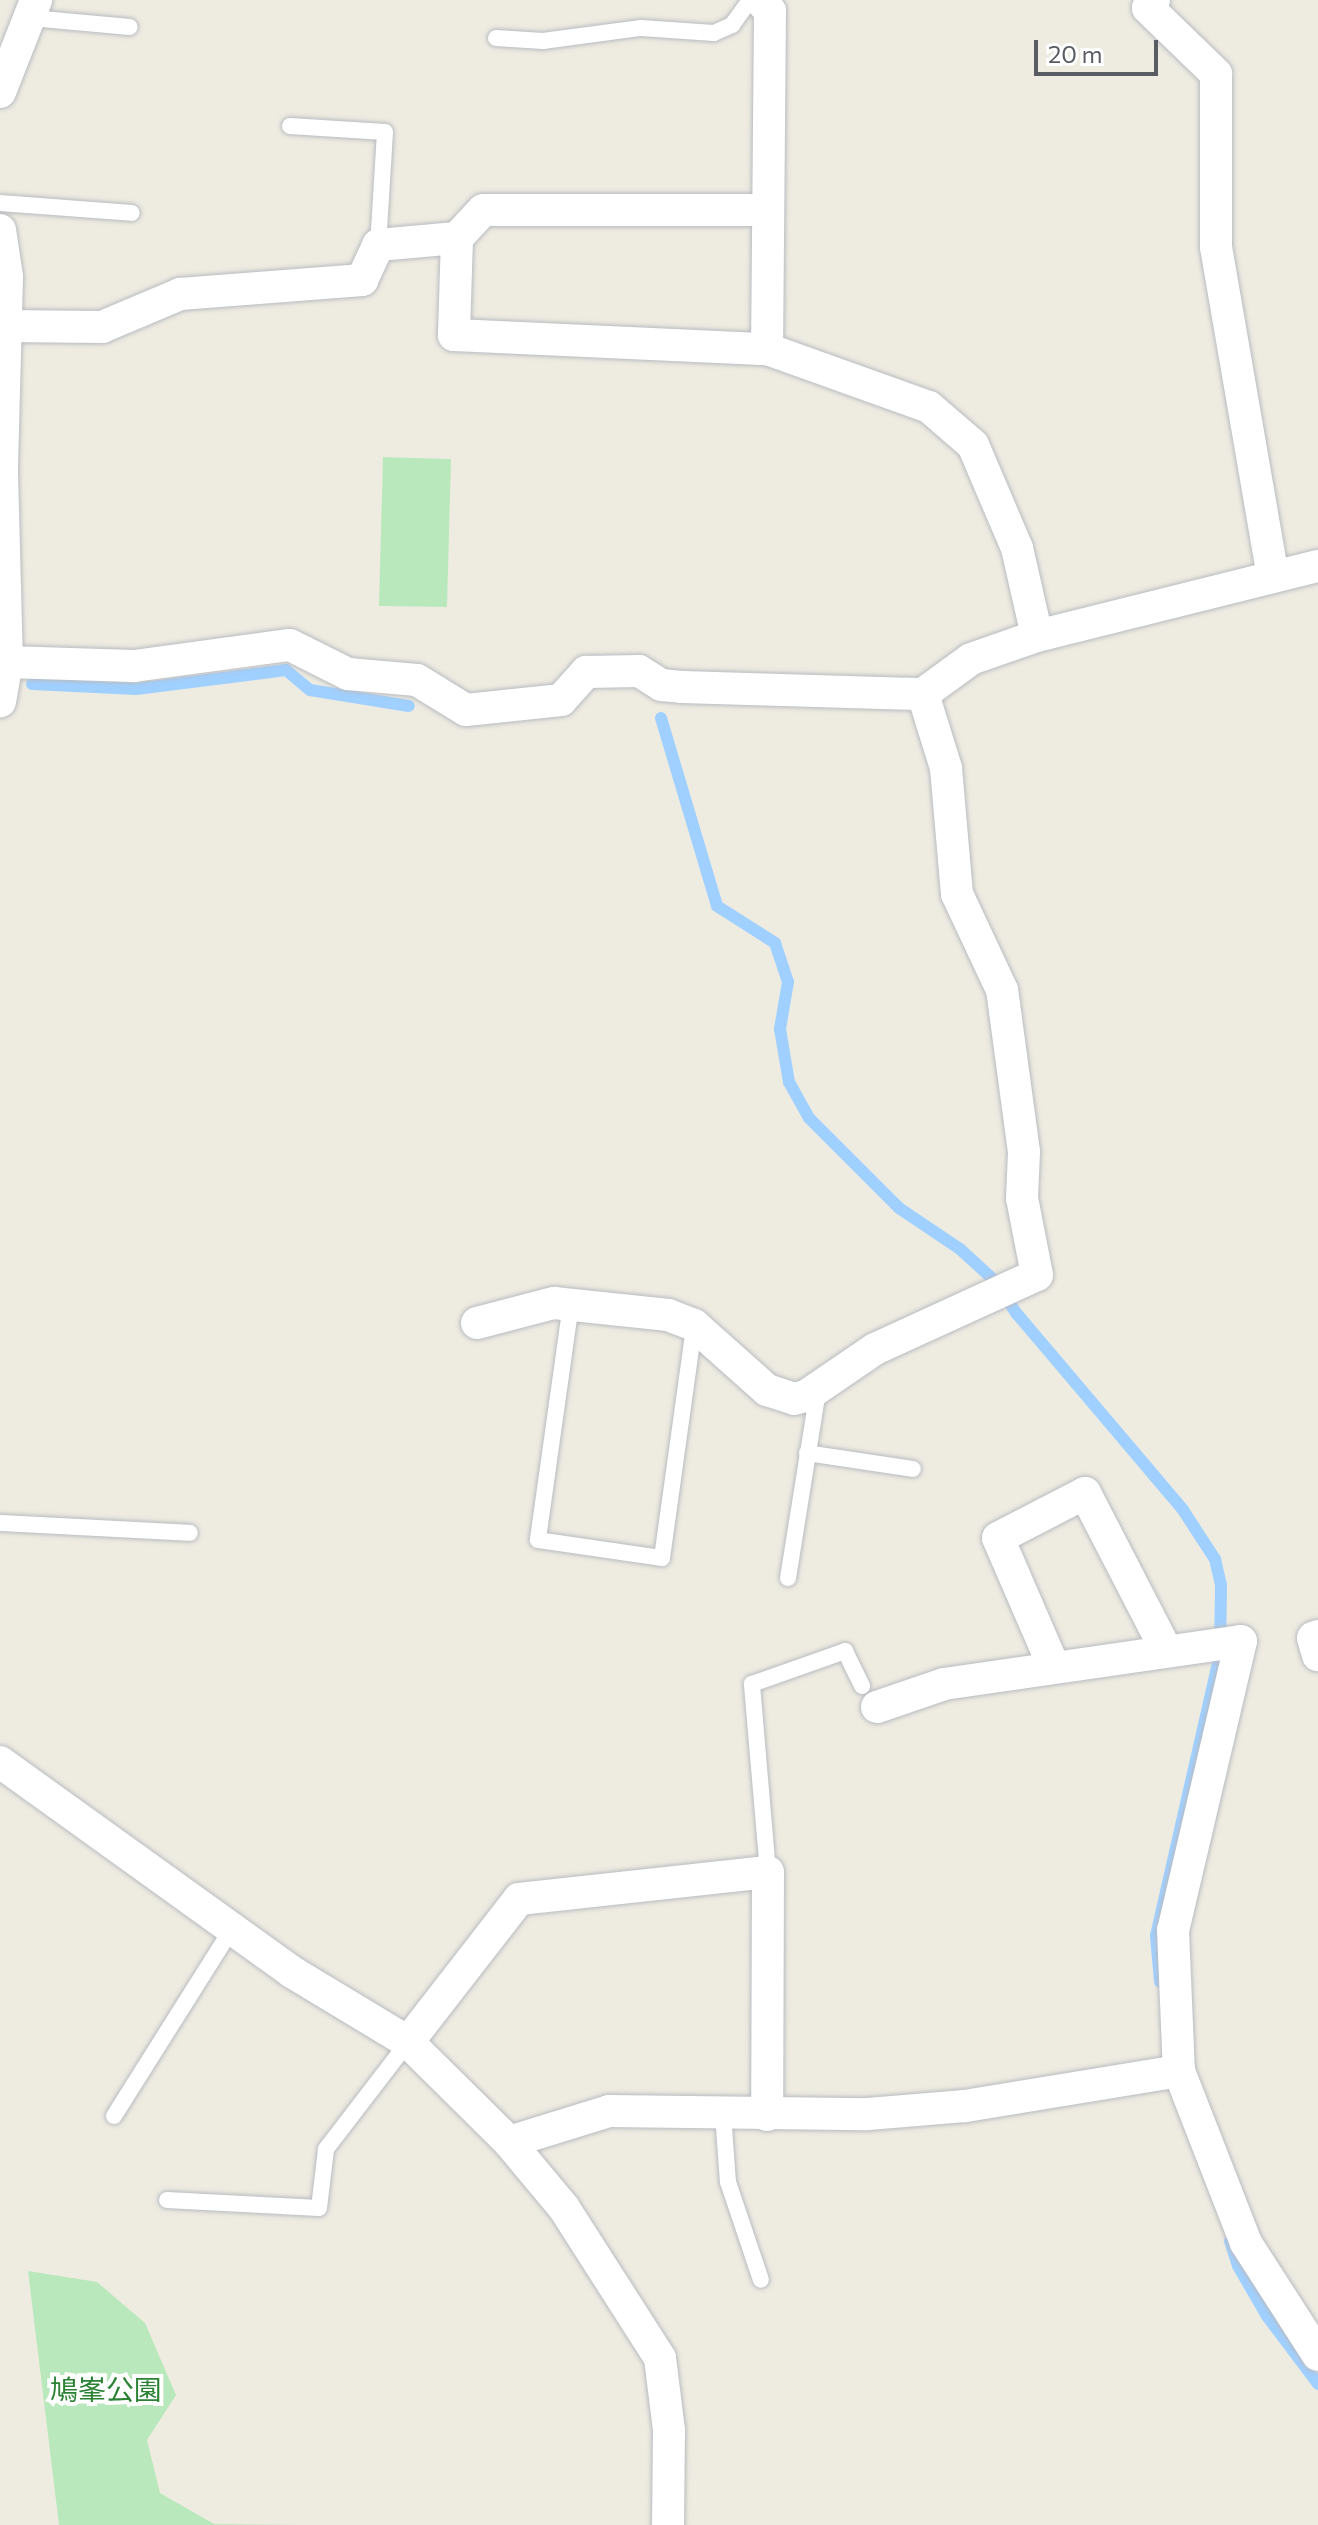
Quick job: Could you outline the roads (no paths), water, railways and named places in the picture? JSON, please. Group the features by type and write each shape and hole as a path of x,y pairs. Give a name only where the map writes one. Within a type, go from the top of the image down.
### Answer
{"street":[{"path":"1154,0 1148,8 1216,74 1216,247 1273,576"},
{"path":"763,3 767,349"},
{"path":"0,92 33,9"},
{"path":"766,210 483,210 457,238 454,335 767,349 896,392 929,407 973,445 1017,548 1037,636"},
{"path":"0,230 5,326 1,473 7,662 0,701"},
{"path":"5,326 102,327 180,294 362,280 378,245 457,238"},
{"path":"7,662 134,666 290,645 348,674 417,680 466,710 561,700 586,672 639,671 661,685 682,687 923,694 971,659 1037,636 1318,566"},
{"path":"477,1323 554,1303 668,1315 694,1325 767,1390 794,1399 819,1388 875,1349 1037,1275 1022,1198 1024,1152 1002,990 957,894 946,768 923,694"},
{"path":"1053,1665 998,1538 1085,1493 1166,1650"},
{"path":"1318,1636 1313,1638 1318,1655"},
{"path":"869,1697 1053,1665 1241,1641 1173,1930 1179,2071 1246,2243 1318,2355"},
{"path":"0,1762 231,1930 408,2042 509,2142 564,2208 660,2358 669,2430 668,2525"},
{"path":"408,2042 519,1899 768,1872 767,2115"},
{"path":"509,2142 609,2111 767,2115 965,2106 1179,2071"}],"lane":[{"path":"496,38 543,41 641,28 714,33 732,25 763,3"},
{"path":"33,9 130,27"},
{"path":"290,126 385,132 378,245"},
{"path":"0,203 132,213"},
{"path":"571,1304 538,1540 662,1558 694,1325"},
{"path":"788,1578 819,1388"},
{"path":"807,1453 913,1469"},
{"path":"0,1523 190,1533"},
{"path":"768,1872 752,1684 845,1651 869,1697"},
{"path":"114,2116 231,1930"},
{"path":"167,2200 319,2208 326,2149 408,2042"},
{"path":"723,2114 728,2182 761,2280"}],"waterway":[{"path":"32,684 136,689 286,670 310,690 409,706"},
{"path":"661,718 717,906 775,943 788,982 780,1029 789,1082 809,1118 899,1208 960,1249 996,1282 1017,1314 1183,1510 1215,1559 1221,1585 1220,1654 1156,1936 1160,1982"},
{"path":"1230,2241 1238,2266 1267,2316 1318,2384"}],"park label":[{"name":"鳩峯公園","path":"106,2389"}]}
